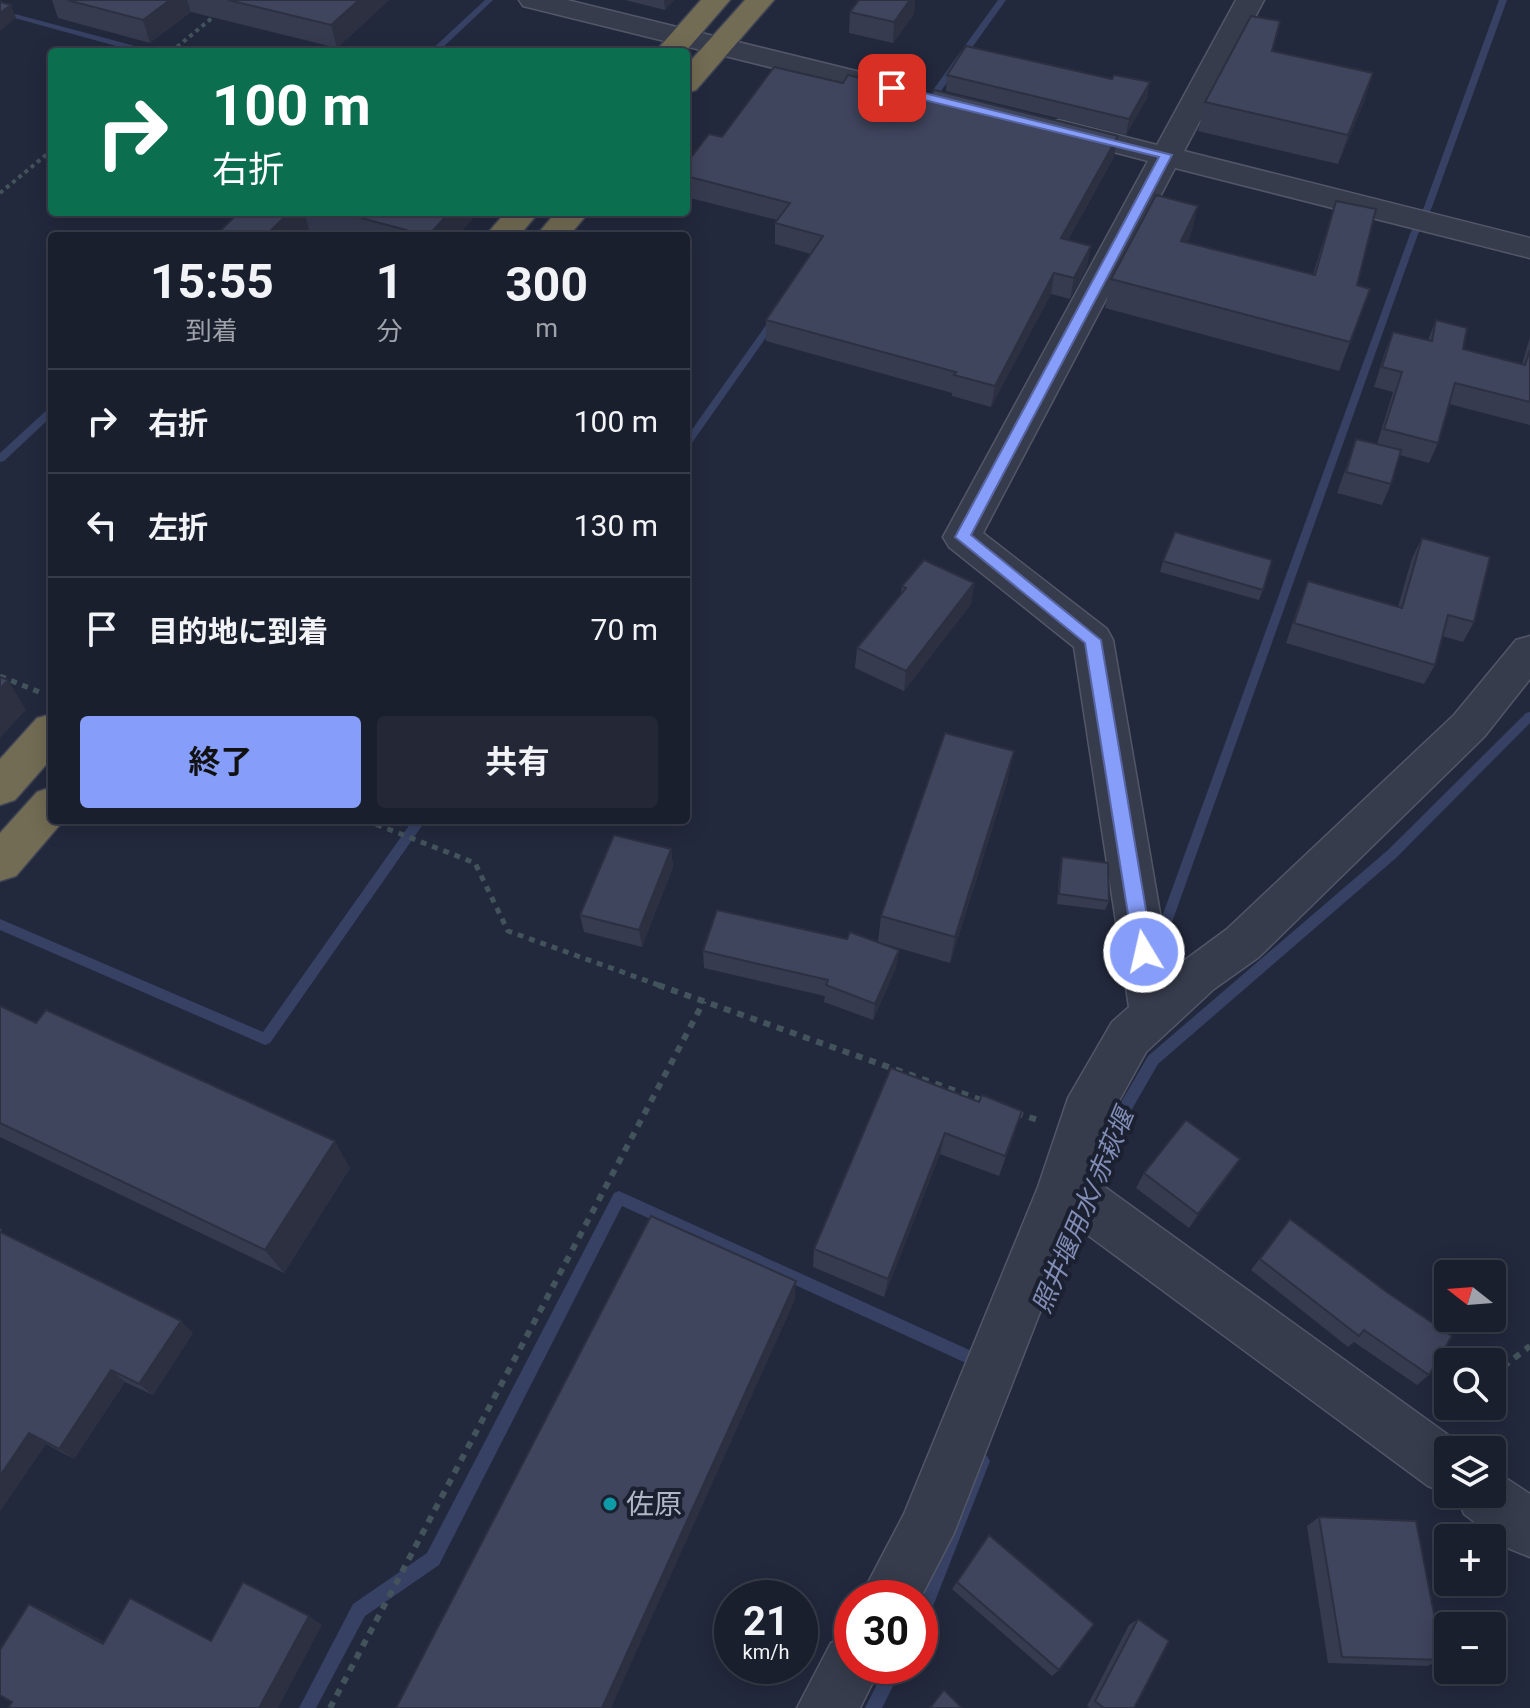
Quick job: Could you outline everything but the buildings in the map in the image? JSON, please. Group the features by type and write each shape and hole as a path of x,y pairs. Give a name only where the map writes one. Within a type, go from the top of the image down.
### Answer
{"highway":[{"path":"676,44 716,0"},
{"path":"690,79 760,0"},
{"path":"505,232 519,216"},
{"path":"556,232 570,216"},
{"path":"0,788 48,734"},
{"path":"0,863 48,809"}],"street":[{"path":"533,0 676,44 719,46 937,99"},
{"path":"1154,1015 1093,640 962,537 1250,0"},
{"path":"1029,122 1530,248"},
{"path":"899,1580 925,1533 1063,1187 1085,1114 1129,1037 1198,975 1243,943 1469,726 1530,651"},
{"path":"1063,1187 1434,1456"},
{"path":"1502,1508 1530,1529"},
{"path":"827,1708 841,1684"}],"path":[{"path":"176,48 224,9"},
{"path":"0,193 48,153"},
{"path":"0,181 11,184"},
{"path":"0,676 48,695"},
{"path":"375,824 475,863 508,931 989,1103"},
{"path":"330,1708 704,1001"},
{"path":"1004,1108 1079,1135"},
{"path":"1506,1364 1530,1346"}],"waterway":[{"path":"437,48 489,0"},
{"path":"928,103 1002,0"},
{"path":"1165,925 1414,234 1428,207 1503,0"},
{"path":"0,12 132,48"},
{"path":"690,439 774,320"},
{"path":"0,459 48,414"},
{"name":"照井堰用水/赤萩堰","path":"1087,1190 1107,1139 1153,1060 1392,854 1530,716"},
{"path":"0,924 265,1039 417,824"},
{"path":"307,1708 359,1610 433,1559 619,1198 982,1363"},
{"name":"照井堰用水/赤萩堰","path":"935,1580 982,1461"},
{"name":"照井堰用水/赤萩堰","path":"873,1708 886,1684"}],"place":[{"name":"佐原","path":"610,1504"}],"route":[{"path":"892,88 1166,155 962,537 1093,640 1144,952"}]}
